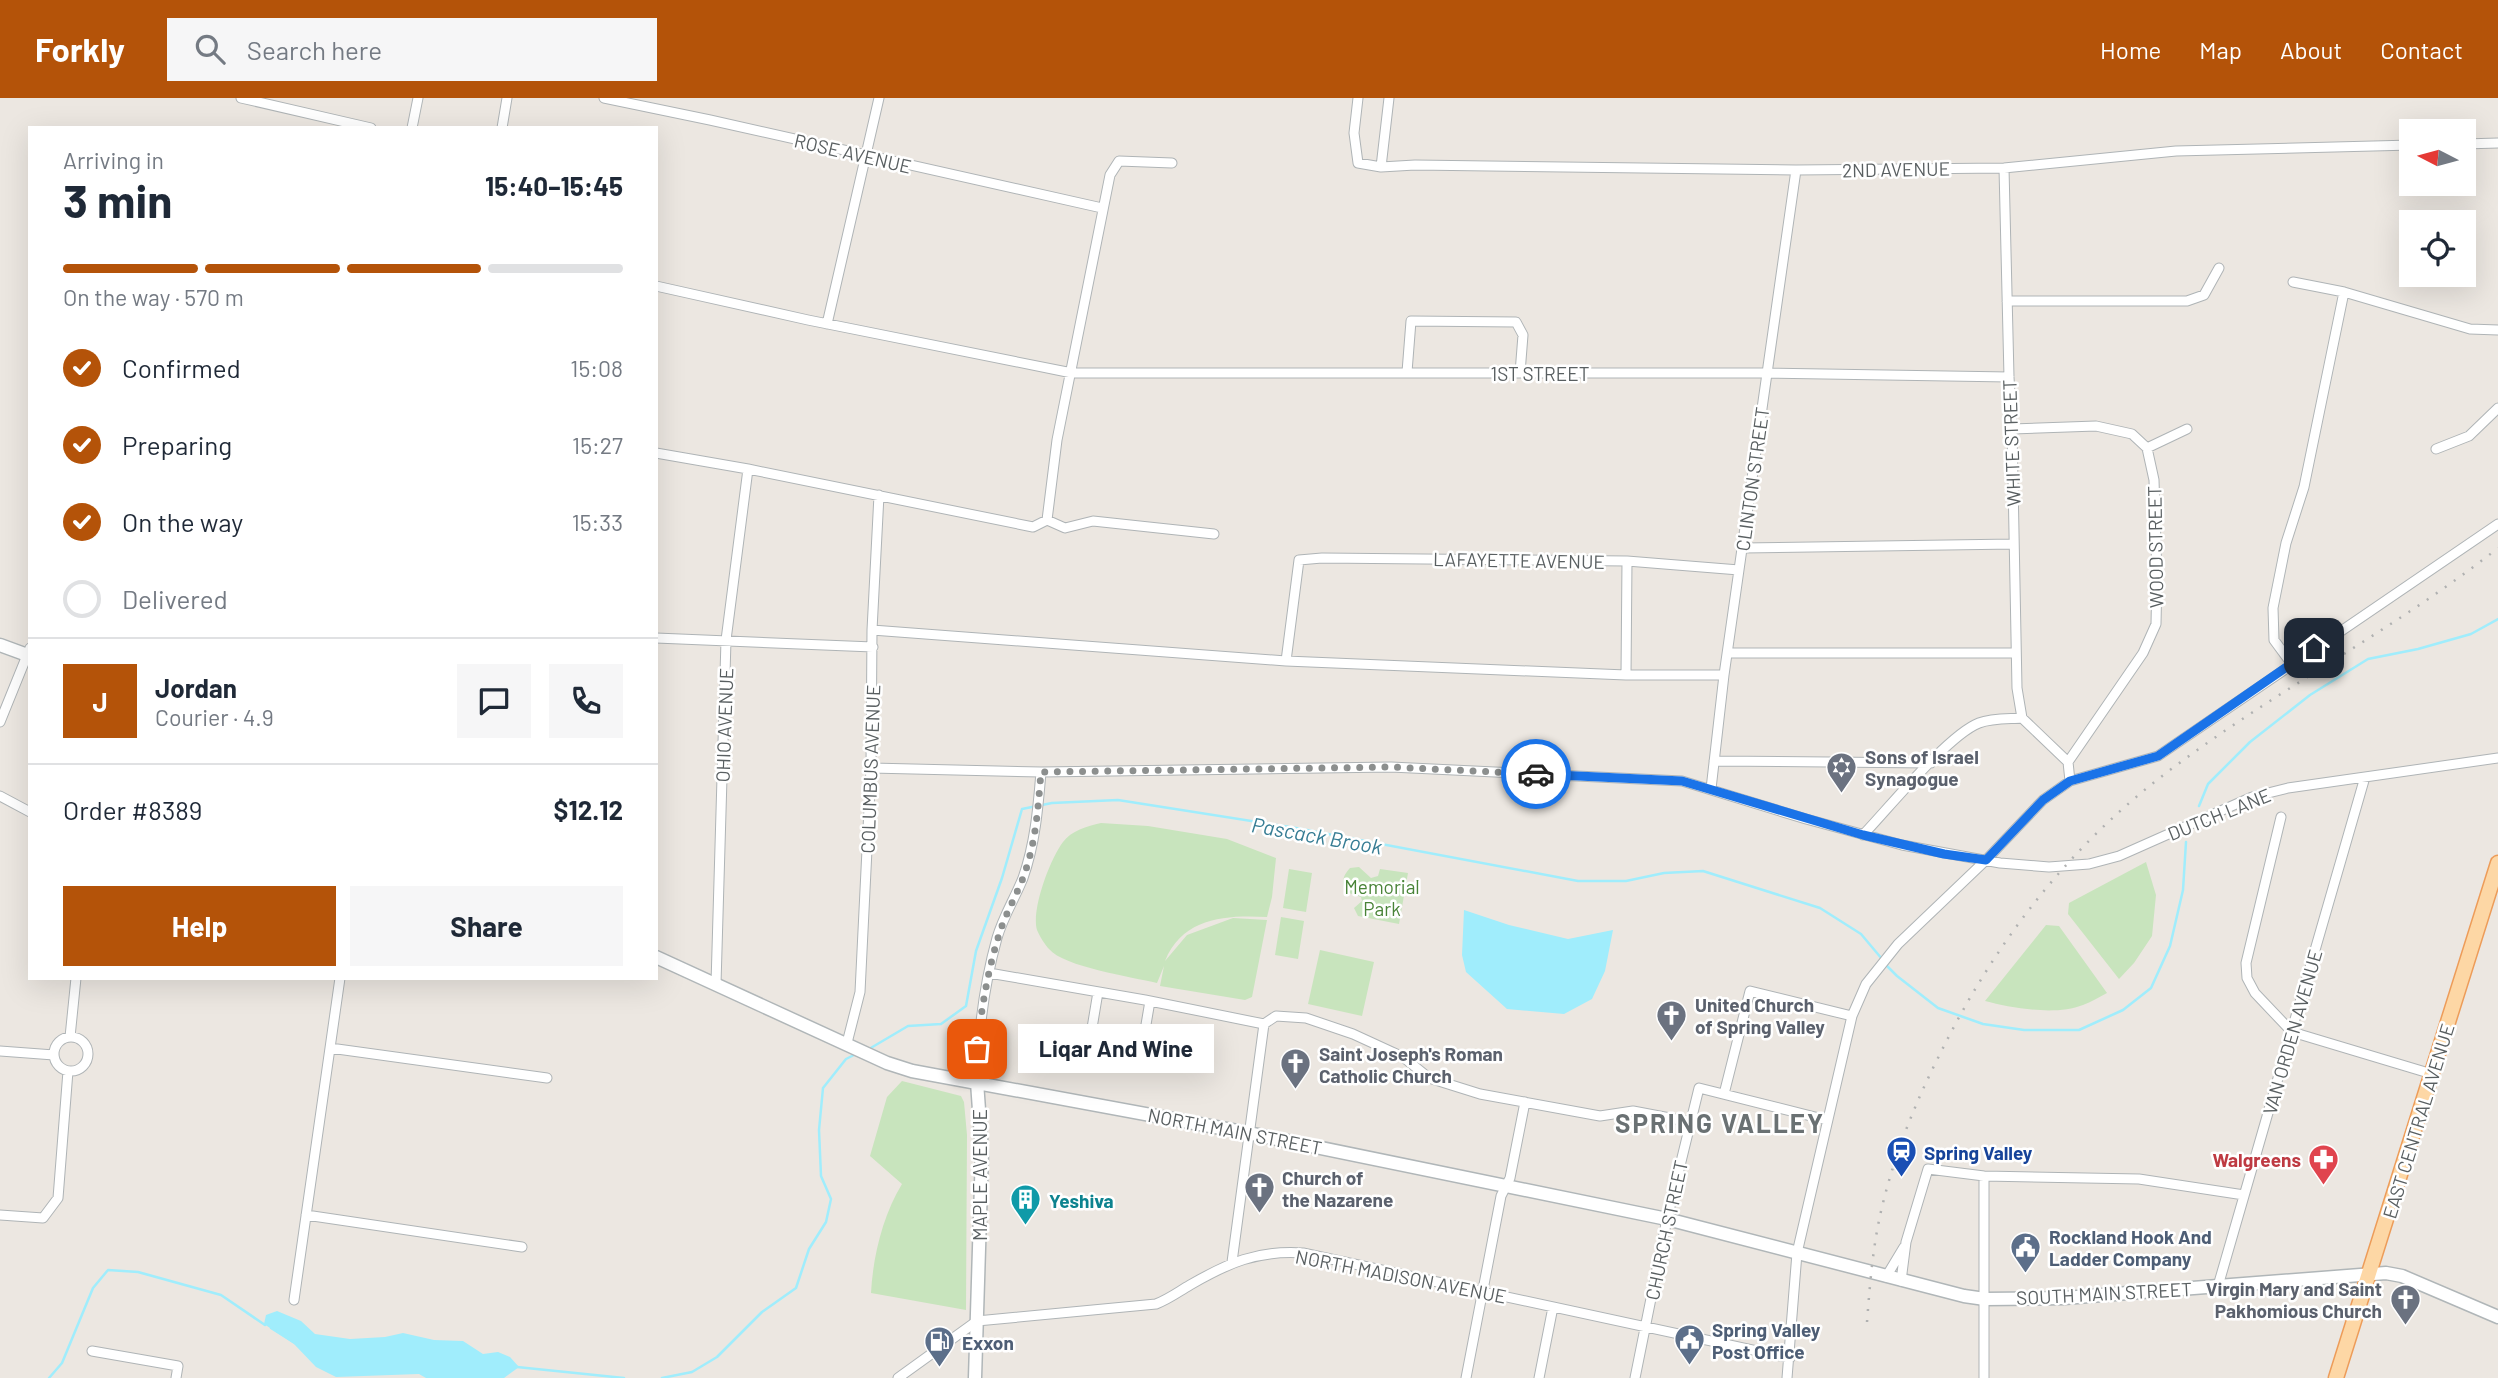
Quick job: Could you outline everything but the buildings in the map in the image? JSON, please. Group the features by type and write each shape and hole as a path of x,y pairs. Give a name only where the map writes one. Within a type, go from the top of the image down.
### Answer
{"main road":[{"path":"0,645 28,653"},
{"name":"EAST CENTRAL AVENUE","path":"2336,1378 2498,863"},
{"name":"NORTH MAIN STREET","path":"658,958 870,1055 912,1071 1248,1133 1667,1219 1871,1273"},
{"name":"MAPLE AVENUE","path":"975,1378 982,1152 977,1082"},
{"name":"SOUTH MAIN STREET","path":"1871,1273 1984,1299 2064,1298 2386,1273 2402,1276 2498,1317"}],"street":[{"path":"241,98 362,126"},
{"path":"412,126 418,98"},
{"path":"502,126 507,98"},
{"name":"ROSE AVENUE","path":"604,98 1102,208"},
{"path":"827,324 879,98"},
{"path":"1358,98 1353,133 1358,163 1381,167 1389,98"},
{"path":"2476,144 2498,143"},
{"name":"2ND AVENUE","path":"1381,167 1496,165 1796,170 2004,168 2176,151 2399,145"},
{"path":"1047,520 1057,440 1110,175 1119,162 1172,163"},
{"name":"WHITE STREET","path":"2004,168 2017,688 2022,718"},
{"name":"CLINTON STREET","path":"1711,789 1724,675 1796,170"},
{"path":"2007,301 2187,301 2204,295 2219,268"},
{"path":"2293,282 2344,292 2470,329 2498,330"},
{"name":"1ST STREET","path":"658,286 827,324 1072,373 1766,373 2009,377"},
{"path":"2291,663 2274,640 2273,607 2286,543 2304,487 2344,292"},
{"path":"1407,372 1411,321 1516,322 1523,335 1520,373"},
{"path":"2436,449 2469,436 2498,408"},
{"path":"2012,429 2096,426 2132,434 2147,448 2187,429"},
{"name":"WOOD STREET","path":"2068,762 2143,653 2156,625 2154,480 2147,448"},
{"path":"658,453 748,468 1033,527 1047,520"},
{"name":"OHIO AVENUE","path":"716,984 726,640 748,468"},
{"name":"COLUMBUS AVENUE","path":"852,1045 860,992 871,768 872,630 879,495"},
{"path":"1047,520 1065,528 1093,521 1214,534"},
{"path":"1787,1378 1797,1253 1852,1016 1867,984 1898,944 1986,860 2043,800 2070,781 2158,756 2498,524"},
{"path":"1743,548 2014,544"},
{"name":"LAFAYETTE AVENUE","path":"1286,661 1299,560 1336,558 1627,561 1739,570"},
{"path":"1626,675 1627,561"},
{"path":"872,630 1286,661 1626,675 1724,675"},
{"path":"658,638 873,647"},
{"path":"1728,653 2016,653"},
{"path":"0,722 28,655"},
{"path":"1863,835 1931,762 1968,729 1980,722 2022,718 2068,762 2070,781"},
{"name":"DUTCH LANE","path":"871,768 1041,772 1391,767 1682,781 1863,835 1944,854 2042,867 2064,867 2100,862 2138,849 2252,797 2288,788 2498,758"},
{"path":"1714,761 1931,762"},
{"name":"MAPLE AVENUE","path":"977,1082 980,1024 989,973 998,936 1023,879 1032,848 1038,817 1041,772"},
{"name":"VAN ORDEN AVENUE","path":"2218,1286 2365,777"},
{"path":"0,796 28,811"},
{"path":"2281,817 2246,963 2247,978 2255,993 2292,1032 2432,1074"},
{"path":"989,973 1264,1024 1276,1016 1306,1018 1353,1034 1403,1057 1429,1078 1480,1094 1600,1116 1633,1111 1691,1122"},
{"path":"70,1037 76,980"},
{"path":"295,1300 340,980"},
{"path":"1827,1120 1724,1094 1750,991 1852,1016"},
{"path":"1090,1040 1098,992"},
{"path":"1141,1054 1150,1001"},
{"path":"1232,1262 1264,1024"},
{"path":"70,1037 83,1042 88,1052 83,1067 68,1072 58,1066 54,1055 58,1044 70,1037"},
{"path":"330,1048 547,1078"},
{"path":"0,1051 54,1055"},
{"path":"0,1215 43,1218 58,1198 68,1072"},
{"name":"CHURCH STREET","path":"1635,1378 1667,1219 1699,1088 1724,1094"},
{"path":"1466,1378 1501,1196 1510,1178 1525,1102"},
{"path":"1901,1281 1906,1242 1928,1169 1984,1176 2139,1179 2244,1195"},
{"path":"1984,1176 1984,1378"},
{"path":"306,1215 522,1247"},
{"path":"1886,1277 1906,1242"},
{"name":"NORTH MADISON AVENUE","path":"977,1321 1156,1304 1168,1300 1232,1262 1255,1255 1303,1253 1790,1358"},
{"path":"1539,1378 1553,1307"},
{"path":"898,1378 977,1321"},
{"path":"92,1351 178,1366 176,1378"}],"green space":[{"path":"1101,823 1148,826 1227,839 1276,858 1267,917 1221,918 1194,927 1173,946 1165,961 1187,935 1233,918 1267,920 1252,997 1245,1000 1160,986 1164,966 1157,983 1083,966 1057,955 1047,947 1037,930 1036,921 1039,898 1053,860 1070,835"},
{"path":"2146,862 2156,895 2152,936 2134,963 2119,979 2068,914 2069,903"},
{"name":"Memorial Park","path":"1359,867 1371,878 1378,876 1380,869 1408,873 1399,924 1358,916 1354,908 1362,901 1361,897 1346,892 1343,882 1350,868"},
{"path":"1289,869 1312,873 1306,912 1283,908"},
{"path":"1281,917 1304,921 1298,959 1275,955"},
{"path":"2046,925 2059,926 2107,993 2083,1005 2060,1010 2020,1008 1985,1001"},
{"path":"1320,950 1374,962 1362,1016 1308,1004"},
{"path":"902,1081 961,1096 964,1102 967,1135 966,1310 871,1293 880,1236 889,1209 902,1184 870,1156 887,1097"}],"water":[{"path":"1464,910 1509,925 1568,939 1613,930 1605,971 1592,999 1564,1014 1507,1009 1466,972 1462,955"},
{"path":"277,1311 301,1321 315,1334 350,1339 403,1333 434,1340 463,1341 483,1354 498,1352 510,1357 519,1367 504,1378 426,1378 419,1374 336,1377 316,1367 294,1344 264,1324 266,1315"}],"waterway":[{"name":"Pascack Brook","path":"2199,806 2208,784 2250,742 2310,695 2368,659 2471,634 2498,619"},
{"name":"Pascack Brook","path":"869,1049 908,1026 941,1024 966,1006 976,951 1002,878 1022,809 1052,803 1118,800 1296,828 1578,881 1626,881 1664,873 1703,871 1820,908 1861,934 1882,959"},
{"name":"Pascack Brook","path":"1886,965 1938,1008 1983,1024 2024,1030 2079,1030 2123,1010 2151,988 2170,946 2183,890 2186,842"},
{"name":"Pascack Brook","path":"662,1378 692,1372 717,1357 762,1312 796,1288 809,1249 826,1222 831,1199 821,1176 819,1130 823,1088 846,1059 856,1054"},
{"name":"Pascack Brook","path":"49,1378 62,1363 93,1288 108,1270 138,1272 221,1295 265,1325"},
{"name":"Pascack Brook","path":"271,1328 298,1345"},
{"name":"Pascack Brook","path":"517,1367 624,1378"}],"railway":[{"path":"1867,1322 1879,1221 1893,1167 1914,1110 1931,1072 1985,973 2038,898 2100,830 2170,770 2251,713 2418,606 2498,548"}],"way so far":[{"path":"977,1049 981,1012 998,936 1023,879 1032,848 1038,817 1041,772 1391,767 1536,774"}],"place":[{"name":"Sons of Israel Synagogue","path":"1842,794"},
{"name":"United Church of Spring Valley","path":"1672,1042"},
{"name":"Liqar And Wine","path":"977,1049"},
{"name":"Saint Joseph's Roman Catholic Church","path":"1296,1091"},
{"name":"Spring Valley","path":"1901,1179"},
{"name":"Walgreens","path":"2324,1186"},
{"name":"Church of the Nazarene","path":"1259,1215"},
{"name":"Yeshiva","path":"1026,1227"},
{"name":"Rockland Hook And Ladder Company","path":"2026,1274"},
{"name":"Virgin Mary and Saint Pakhomious Church","path":"2405,1326"},
{"name":"Spring Valley Post Office","path":"1689,1367"},
{"name":"Exxon","path":"939,1369"}],"district":[{"name":"SPRING VALLEY","path":"1720,1122"}],"route":[{"path":"1536,774 1682,781 1863,835 1944,854 1986,860 2043,800 2070,781 2158,756 2314,648"}]}
